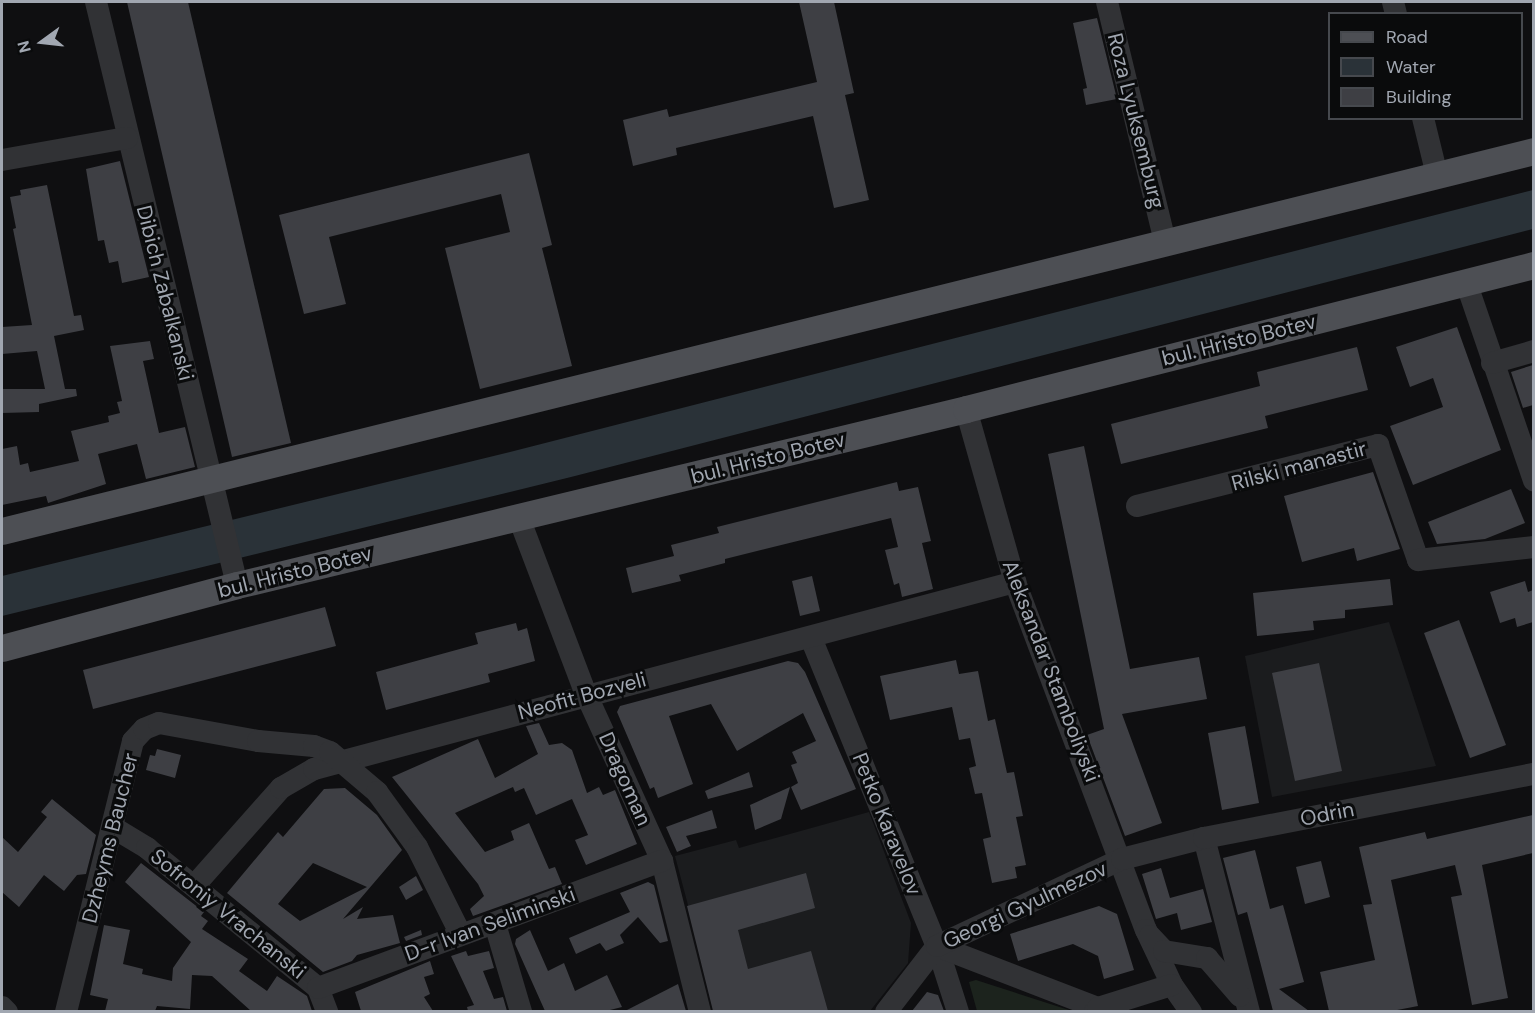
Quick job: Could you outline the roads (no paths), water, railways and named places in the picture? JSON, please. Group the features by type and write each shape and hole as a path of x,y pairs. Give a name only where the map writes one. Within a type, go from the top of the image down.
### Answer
{"main road":[{"path":"2,531 1533,151"},
{"name":"bul. Hristo Botev","path":"2,648 237,585 966,410 1533,265"}],"street":[{"name":"Dibich Zabalkanski","path":"96,2 127,138 237,585"},
{"name":"Roza Lyuksemburg","path":"1107,2 1165,241"},
{"path":"1423,120 1437,175"},
{"path":"2,160 127,138"},
{"path":"1466,282 1533,481"},
{"path":"1492,363 1533,351"},
{"name":"Aleksandar Stamboliyski","path":"966,410 1015,582 1122,859 1146,930 1172,985 1191,1011"},
{"name":"Rilski manastir","path":"1137,506 1378,445 1418,560 1533,547"},
{"name":"Dragoman","path":"519,518 586,694 662,861 700,1011"},
{"name":"Neofit Bozveli","path":"194,886 281,788 297,776 586,694 811,638 1015,582"},
{"name":"Petko Karavelov","path":"811,638 937,946 958,1011"},
{"name":"Dzheyms Baucher","path":"66,1011 114,828 133,741 144,729 159,723 258,741 314,746 344,762 377,792 417,846 461,935"},
{"name":"Odrin","path":"1122,859 1204,838 1533,774"},
{"name":"Sofroniy Vrachanski","path":"114,828 147,848 318,988 327,1011"},
{"path":"1204,838 1248,1008"},
{"name":"Georgi Gyulmezov","path":"886,1011 937,946 1122,859"},
{"name":"D-r Ivan Seliminski","path":"318,988 662,861"},
{"path":"495,924 521,1011"},
{"path":"1146,930 1164,951 1197,955 1216,965 1248,1008"},
{"path":"937,946 1096,1010 1172,985"},
{"path":"2,1007 7,1011"}],"water":[{"path":"1533,190 1533,229 571,477 2,616 2,576 510,452"}]}
